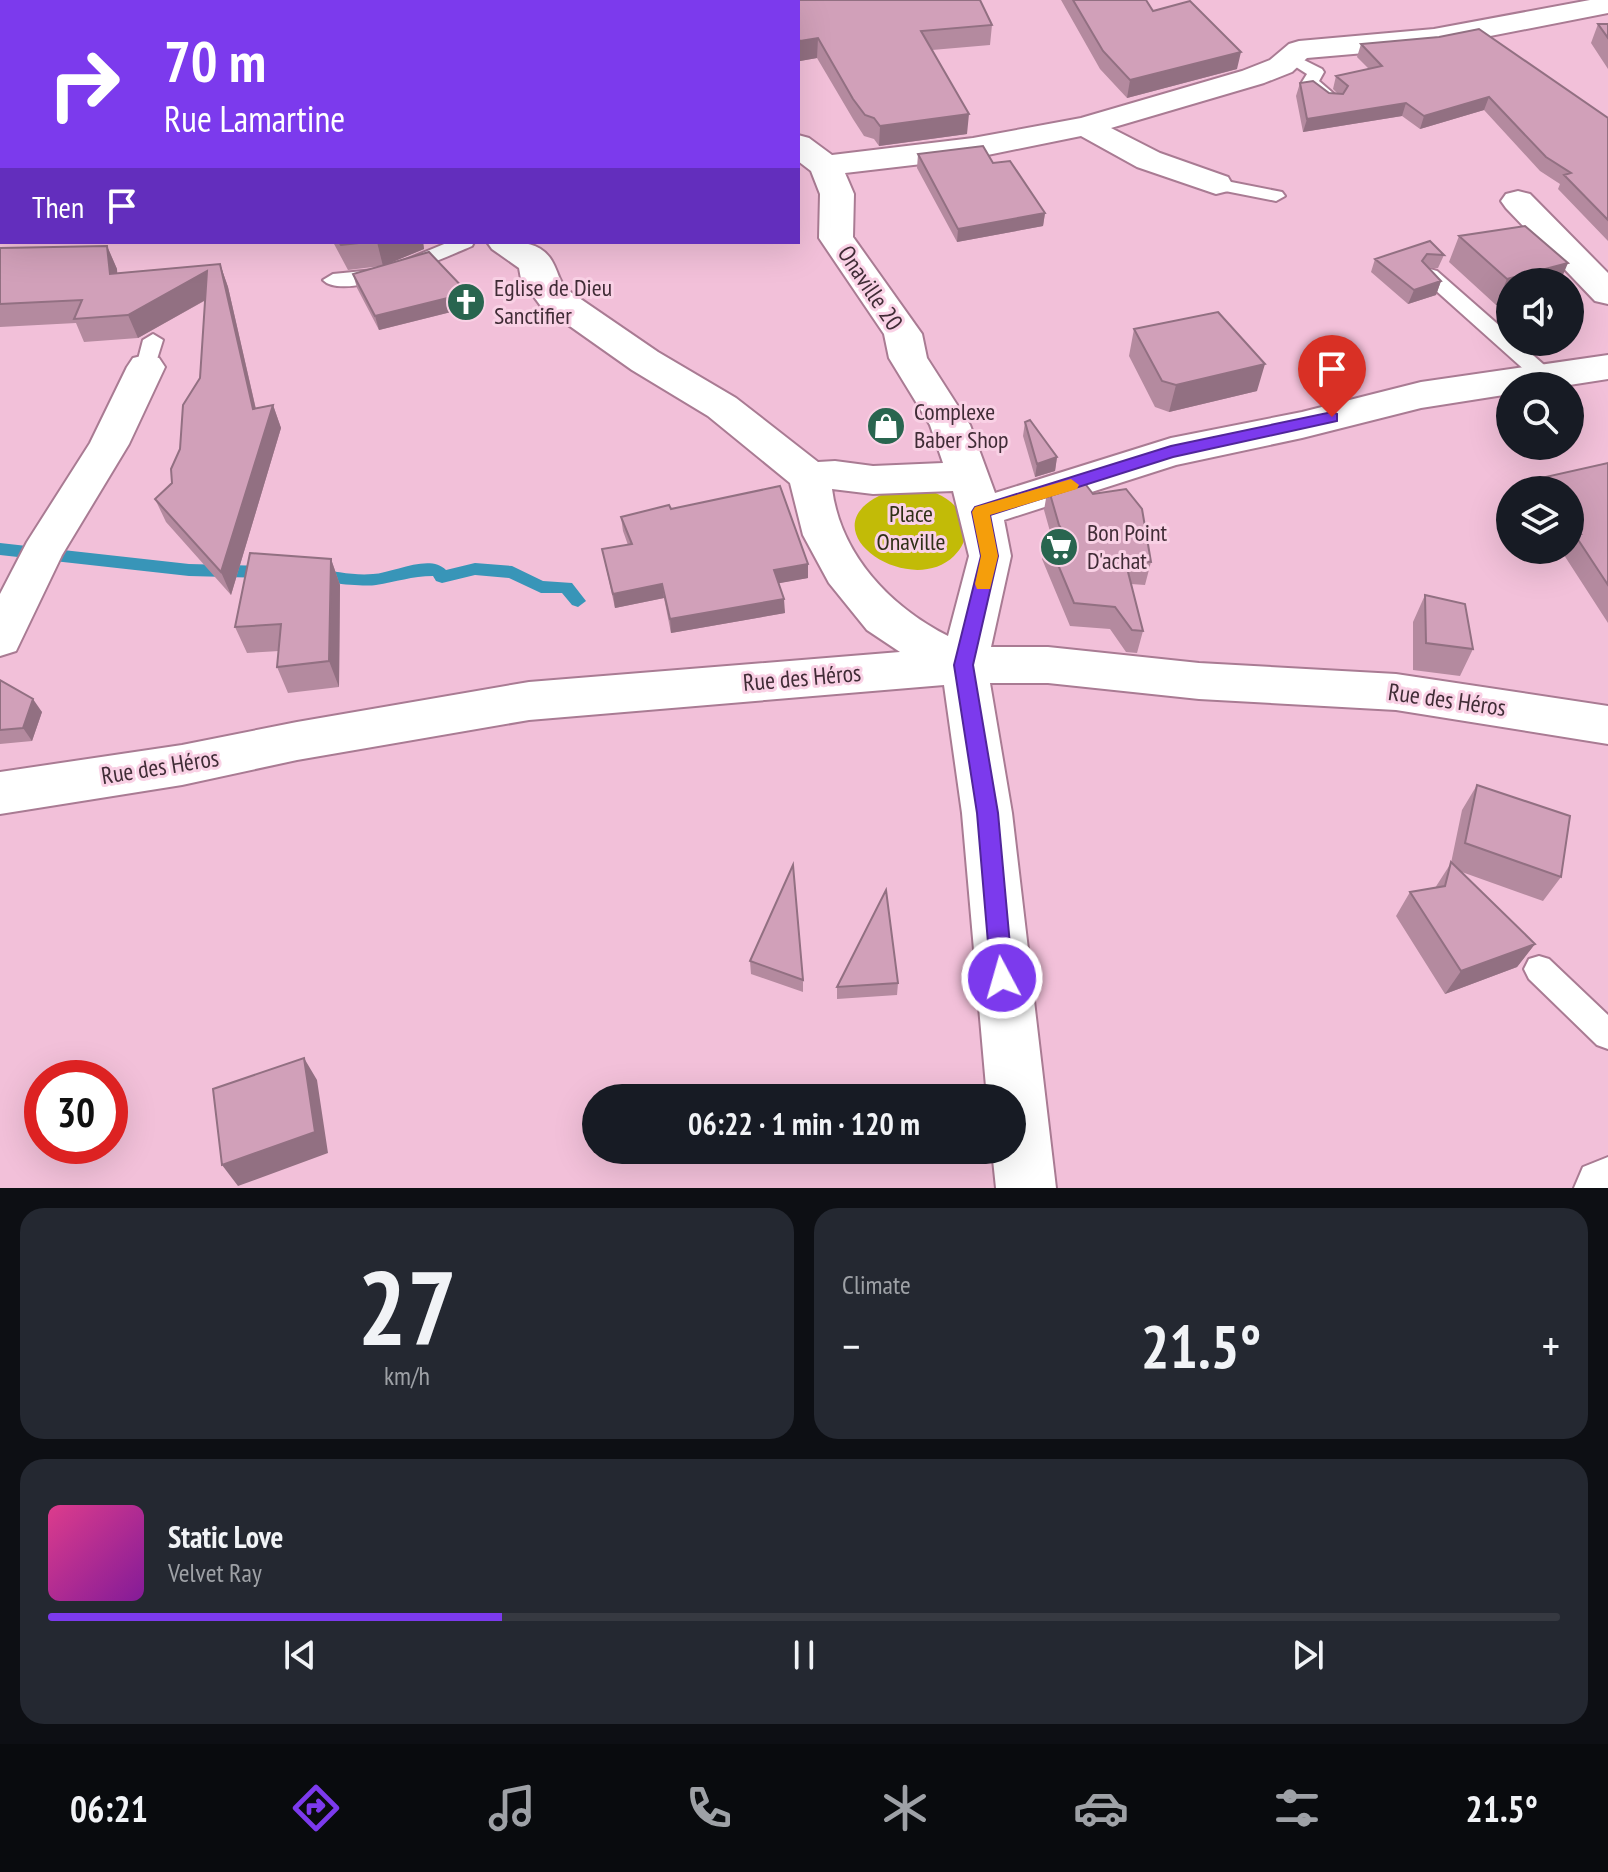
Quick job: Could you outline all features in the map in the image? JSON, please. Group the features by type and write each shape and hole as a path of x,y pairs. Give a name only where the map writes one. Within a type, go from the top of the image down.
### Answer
{"street":[{"path":"811,156 973,148 1086,126 1253,77 1281,66 1299,50 1434,38 1608,5"},
{"path":"1086,126 1119,148 1155,165 1216,184"},
{"name":"Onaville 20","path":"811,156 837,194 836,238 903,334 908,358 950,425 990,556 964,665 987,813 1026,1188"},
{"path":"1518,201 1608,293"},
{"path":"507,244 536,263 539,279 553,297 645,361 722,407 810,477 835,475 973,494 1302,425 1421,395 1496,383"},
{"path":"0,639 42,553 109,444 150,354"},
{"path":"1572,372 1608,367"},
{"path":"810,477 811,497 836,556 859,591 885,620 964,665"},
{"name":"Rue des Héros","path":"0,793 182,765 397,722 529,701 964,665 1048,665 1199,681 1396,692 1608,725"}],"lane":[{"path":"1290,58 1316,72 1310,82 1333,100"},
{"path":"1216,184 1276,196"},
{"path":"333,280 388,274 460,244"},
{"path":"1430,275 1539,372"},
{"path":"1539,969 1608,1035"}],"green space":[{"name":"Place Onaville","path":"914,488 932,492 944,497 961,513 966,534 954,556 934,568 911,570 888,564 869,552 857,537 855,520 867,503 896,489"}],"building":[{"path":"800,0 980,0 992,25 921,31 969,114 880,126 874,118 865,115 853,99 818,38 800,41"},
{"path":"1073,0 1146,0 1153,11 1190,1 1241,52 1130,80 1103,51"},
{"path":"1598,24 1608,24 1608,38"},
{"path":"1479,29 1608,118 1608,220 1564,175 1571,173 1546,157 1489,97 1424,116 1406,103 1307,119 1300,83 1313,81 1329,93 1343,94 1348,86 1336,76 1382,66 1361,44 1439,37"},
{"path":"983,146 993,163 1010,161 1045,213 958,229 918,154"},
{"path":"1525,226 1568,263 1549,268 1496,269 1459,236"},
{"path":"1430,241 1444,255 1427,254 1422,261 1441,281 1414,290 1375,259"},
{"path":"107,246 110,274 220,264 253,409 273,405 221,572 155,499 172,483 171,469 180,449 183,405 200,378 207,271 128,315 74,319 82,300 0,304 0,248"},
{"path":"429,252 468,293 375,316 353,274"},
{"path":"1218,312 1265,364 1176,385 1162,381 1134,329"},
{"path":"1030,420 1057,457 1037,464 1025,422"},
{"path":"1608,463 1608,585 1584,549 1584,476 1550,476"},
{"path":"1080,477 1093,494 1126,489 1142,509 1151,562 1125,560 1143,631 1132,630 1115,607 1074,603 1046,536 1064,533 1048,487"},
{"path":"780,486 808,564 774,570 784,599 670,619 662,584 613,594 602,549 632,544 621,517 669,505 671,509"},
{"path":"250,553 331,559 329,661 277,667 281,624 235,627"},
{"path":"1425,595 1465,604 1473,649 1426,643"},
{"path":"0,680 33,699 23,728 0,730"},
{"path":"1477,785 1570,816 1561,877 1465,843"},
{"path":"1451,862 1535,944 1461,971 1410,892 1445,886"},
{"path":"793,865 803,980 750,961"},
{"path":"886,890 898,983 837,987"},
{"path":"304,1058 315,1132 222,1165 213,1089"}],"waterway":[{"path":"0,549 189,570 265,572"},
{"path":"316,575 373,580 412,570 437,570 442,577 475,569 512,572 541,587 566,587 578,601"}],"slow traffic":[{"path":"984,584 990,556 981,512 1071,485"}],"place":[{"name":"Eglise de Dieu Sanctifier","path":"466,302"},
{"name":"Complexe Baber Shop","path":"886,426"},
{"name":"Bon Point D'achat","path":"1059,547"}],"route":[{"path":"1002,978 987,813 964,665 990,556 981,512 1171,452 1332,417"}]}
